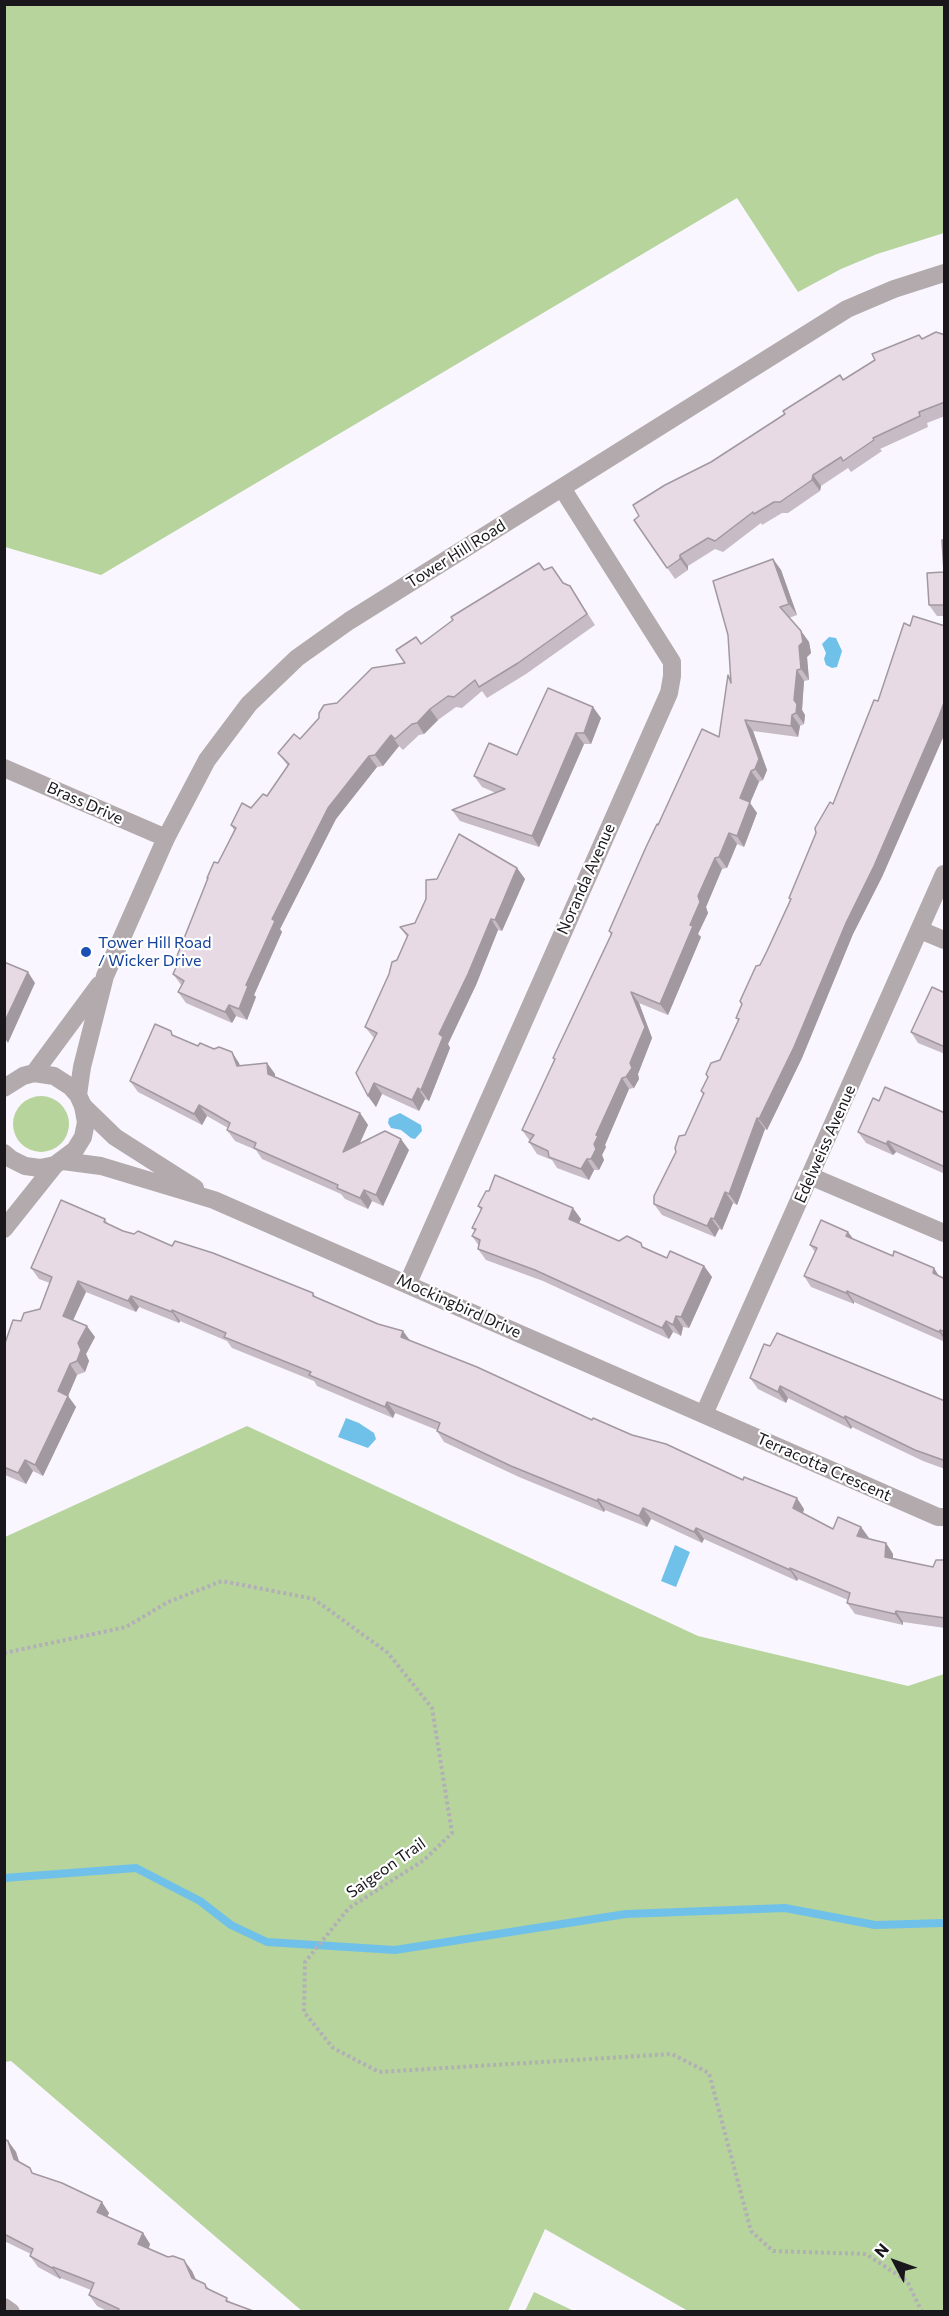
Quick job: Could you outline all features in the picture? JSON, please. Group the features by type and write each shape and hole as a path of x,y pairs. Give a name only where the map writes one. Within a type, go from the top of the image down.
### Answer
{"street":[{"name":"Tower Hill Road","path":"59,1163 75,1150 86,1122 81,1100 82,1066 105,976 166,838 207,760 249,704 297,658 349,621 847,309 894,288 945,273"},
{"name":"Noranda Avenue","path":"408,1283 671,685 672,662 562,488"},
{"name":"Brass Drive","path":"4,768 166,838"},
{"name":"Edelweiss Avenue","path":"704,1414 945,874"},
{"path":"920,930 945,940"},
{"name":"Tower Hill Road","path":"34,1074 105,976"},
{"name":"Mockingbird Drive","path":"34,1074 44,1074 63,1080 115,1137 214,1200"},
{"path":"4,1088 23,1076 34,1074"},
{"name":"Mockingbird Drive","path":"4,1152 11,1159 25,1166 40,1168 59,1163 101,1166 214,1200 704,1414"},
{"path":"4,1229 59,1163"},
{"path":"810,1176 945,1233"},
{"name":"Terracotta Crescent","path":"704,1414 938,1516 945,1517"},
{"path":"4,2307 11,2312"}],"path":[{"name":"Saigeon Trail","path":"4,1653 126,1627 168,1602 222,1581 314,1599 388,1653 432,1707 452,1833 424,1860 349,1908 305,1962 304,2012 333,2048 380,2072 672,2054 709,2073 751,2231 773,2251 866,2253 907,2281 922,2312"}],"green space":[{"path":"4,5 944,5 944,233 877,254 841,269 798,292 737,198 101,575 5,547"},
{"path":"41,1096 52,1098 61,1104 67,1113 69,1124 67,1135 61,1144 52,1150 41,1152 30,1150 21,1144 15,1135 13,1124 15,1113 21,1104 30,1098"},
{"path":"247,1426 698,1636 908,1686 944,1674 944,2311 688,2311 545,2229 508,2311 302,2311 11,2061 5,2062 5,1537"},
{"path":"534,2292 574,2311 525,2311"}],"water":[{"path":"829,637 836,638 842,651 837,667 832,668 826,665 824,659 826,653 822,644"},
{"path":"400,1113 421,1125 422,1131 415,1139 401,1130 391,1128 388,1123 389,1118"},
{"path":"346,1418 374,1433 376,1439 368,1448 338,1437"},
{"path":"675,1545 690,1552 676,1587 661,1581"}],"building":[{"path":"936,332 945,335 945,402 919,412 920,416 873,438 874,440 843,461 841,457 813,475 812,480 780,502 774,502 754,514 753,512 715,541 708,538 680,555 680,559 667,568 634,520 639,516 633,505 665,485 711,462 785,414 783,411 840,375 843,380 875,360 872,354 919,335 922,339"},
{"path":"942,540 945,540 945,605 929,605 927,573 944,572"},
{"path":"773,559 789,604 780,607 801,631 803,642 799,646 801,669 797,670 794,700 797,704 796,713 792,715 791,726 745,720 759,759 755,769 751,771 740,798 750,802 737,836 729,833 698,896 700,902 690,925 693,926 660,1004 631,992 645,1027 630,1063 632,1068 626,1077 622,1078 596,1135 598,1136 594,1144 596,1149 591,1159 587,1159 581,1169 549,1157 548,1151 529,1142 534,1135 522,1130 612,933 609,931 646,847 702,729 719,737 728,675 731,683 728,635 713,581"},
{"path":"539,563 544,570 552,567 563,583 570,586 587,614 518,663 479,687 475,680 454,697 448,696 395,739 391,735 375,755 369,756 328,808 272,919 275,921 246,985 248,986 239,1009 229,1005 225,1012 178,992 184,981 173,974 178,963 175,961 207,878 214,862 218,863 236,828 231,825 242,803 251,808 263,794 267,796 289,764 278,753 294,734 300,739 319,718 324,705 337,703 372,668 405,663 396,650 416,637 421,644 453,620 451,617"},
{"path":"913,616 945,626 945,700 794,1047 759,1119 757,1118 729,1194 725,1192 714,1219 711,1218 707,1226 654,1204 654,1196 676,1152 679,1136 685,1135 704,1093 701,1091 708,1077 706,1074 711,1063 720,1060 739,1019 736,1018 742,1004 740,1001 791,899 789,898 816,833 815,828 830,802 833,804 874,700 878,701 904,623 910,626"},
{"path":"548,688 593,707 584,733 576,733 532,836 452,810 505,789 474,776 489,743 517,755"},
{"path":"459,834 517,868 495,920 491,919 439,1034 443,1037 421,1090 418,1088 412,1100 374,1083 368,1096 356,1073 377,1033 365,1027 389,974 392,962 397,960 408,935 400,927 415,923 426,899 426,880 437,879"},
{"path":"4,962 28,972 4,1023"},
{"path":"932,987 945,993 945,1047 911,1032"},
{"path":"155,1024 171,1031 172,1035 198,1046 200,1043 214,1049 219,1047 232,1052 237,1066 267,1063 268,1074 360,1113 343,1152 385,1131 401,1139 376,1195 364,1190 360,1198 337,1188 338,1185 254,1148 256,1143 227,1130 230,1123 199,1105 194,1114 130,1081"},
{"path":"885,1087 945,1113 945,1167 888,1141 886,1144 858,1132 873,1098 879,1101"},
{"path":"495,1175 573,1208 569,1219 619,1241 627,1236 641,1243 642,1247 667,1258 670,1251 704,1266 681,1317 676,1316 673,1325 666,1321 662,1328 535,1270 478,1249 480,1240 472,1236 476,1229 472,1228 482,1208 478,1206 486,1191 489,1191"},
{"path":"61,1200 105,1219 104,1222 123,1231 134,1234 138,1231 172,1246 175,1241 213,1253 313,1293 313,1296 378,1324 403,1331 401,1337 477,1367 592,1420 593,1418 632,1435 666,1444 743,1480 744,1477 797,1498 793,1508 833,1529 838,1517 861,1527 857,1536 886,1543 885,1557 933,1567 936,1560 945,1560 945,1618 896,1611 895,1614 847,1603 850,1593 790,1568 790,1570 696,1528 694,1532 643,1508 639,1516 598,1499 597,1501 511,1466 437,1431 440,1423 387,1402 385,1407 309,1375 311,1372 224,1337 226,1333 172,1310 172,1312 131,1296 128,1301 78,1281 63,1316 87,1326 78,1343 81,1350 77,1361 70,1364 58,1391 68,1396 35,1465 25,1460 18,1473 4,1467 4,1346 13,1320 21,1321 24,1313 40,1309 52,1277 31,1268"},
{"path":"821,1220 848,1232 846,1236 893,1256 894,1251 934,1268 933,1273 945,1279 945,1332 940,1330 939,1332 847,1291 846,1293 804,1276 817,1248 810,1245"},
{"path":"777,1333 945,1401 945,1456 943,1460 915,1450 845,1416 844,1418 780,1386 778,1392 750,1378 764,1344 770,1346"},
{"path":"4,2139 8,2141 14,2159 30,2168 32,2173 62,2183 102,2202 97,2212 143,2233 138,2244 168,2257 173,2256 184,2260 192,2278 227,2298 226,2301 256,2312 118,2312 119,2309 89,2295 94,2283 52,2268 30,2256 33,2249 4,2234"}],"waterway":[{"path":"4,1878 136,1868 200,1901 231,1925 267,1942 395,1950 626,1914 785,1908 875,1925 944,1923"}],"place":[{"name":"Tower Hill Road / Wicker Drive","path":"86,952"}]}
